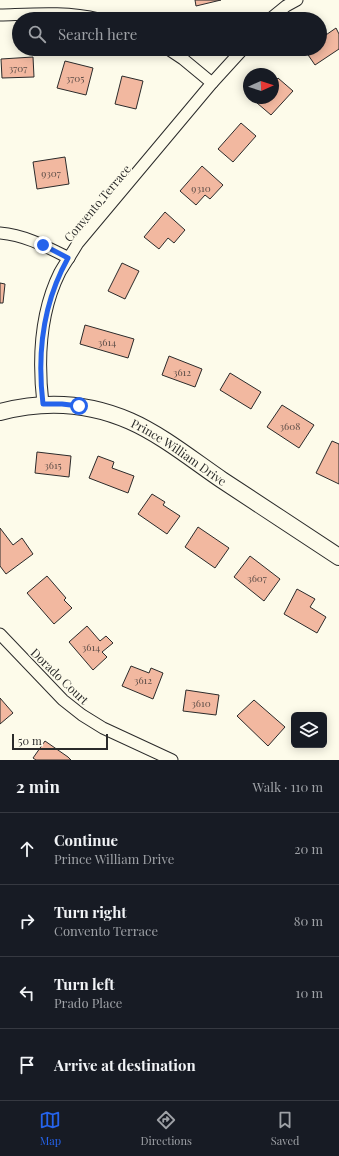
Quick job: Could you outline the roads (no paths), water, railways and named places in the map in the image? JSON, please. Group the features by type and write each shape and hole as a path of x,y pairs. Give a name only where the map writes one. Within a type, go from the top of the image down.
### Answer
{"street":[{"path":"279,12 297,0"},
{"path":"0,15 12,15"},
{"path":"179,56 212,83"},
{"name":"Convento Terrace","path":"43,404 40,366 43,330 49,303 60,273 68,258 212,83 237,56"},
{"path":"0,233 25,238 68,258"},
{"name":"Prince William Drive","path":"0,412 19,407 43,404 62,404 79,406 112,414 131,422 166,442 339,557"},
{"name":"Dorado Court","path":"0,634 63,700 82,715 103,728 172,760"}]}
